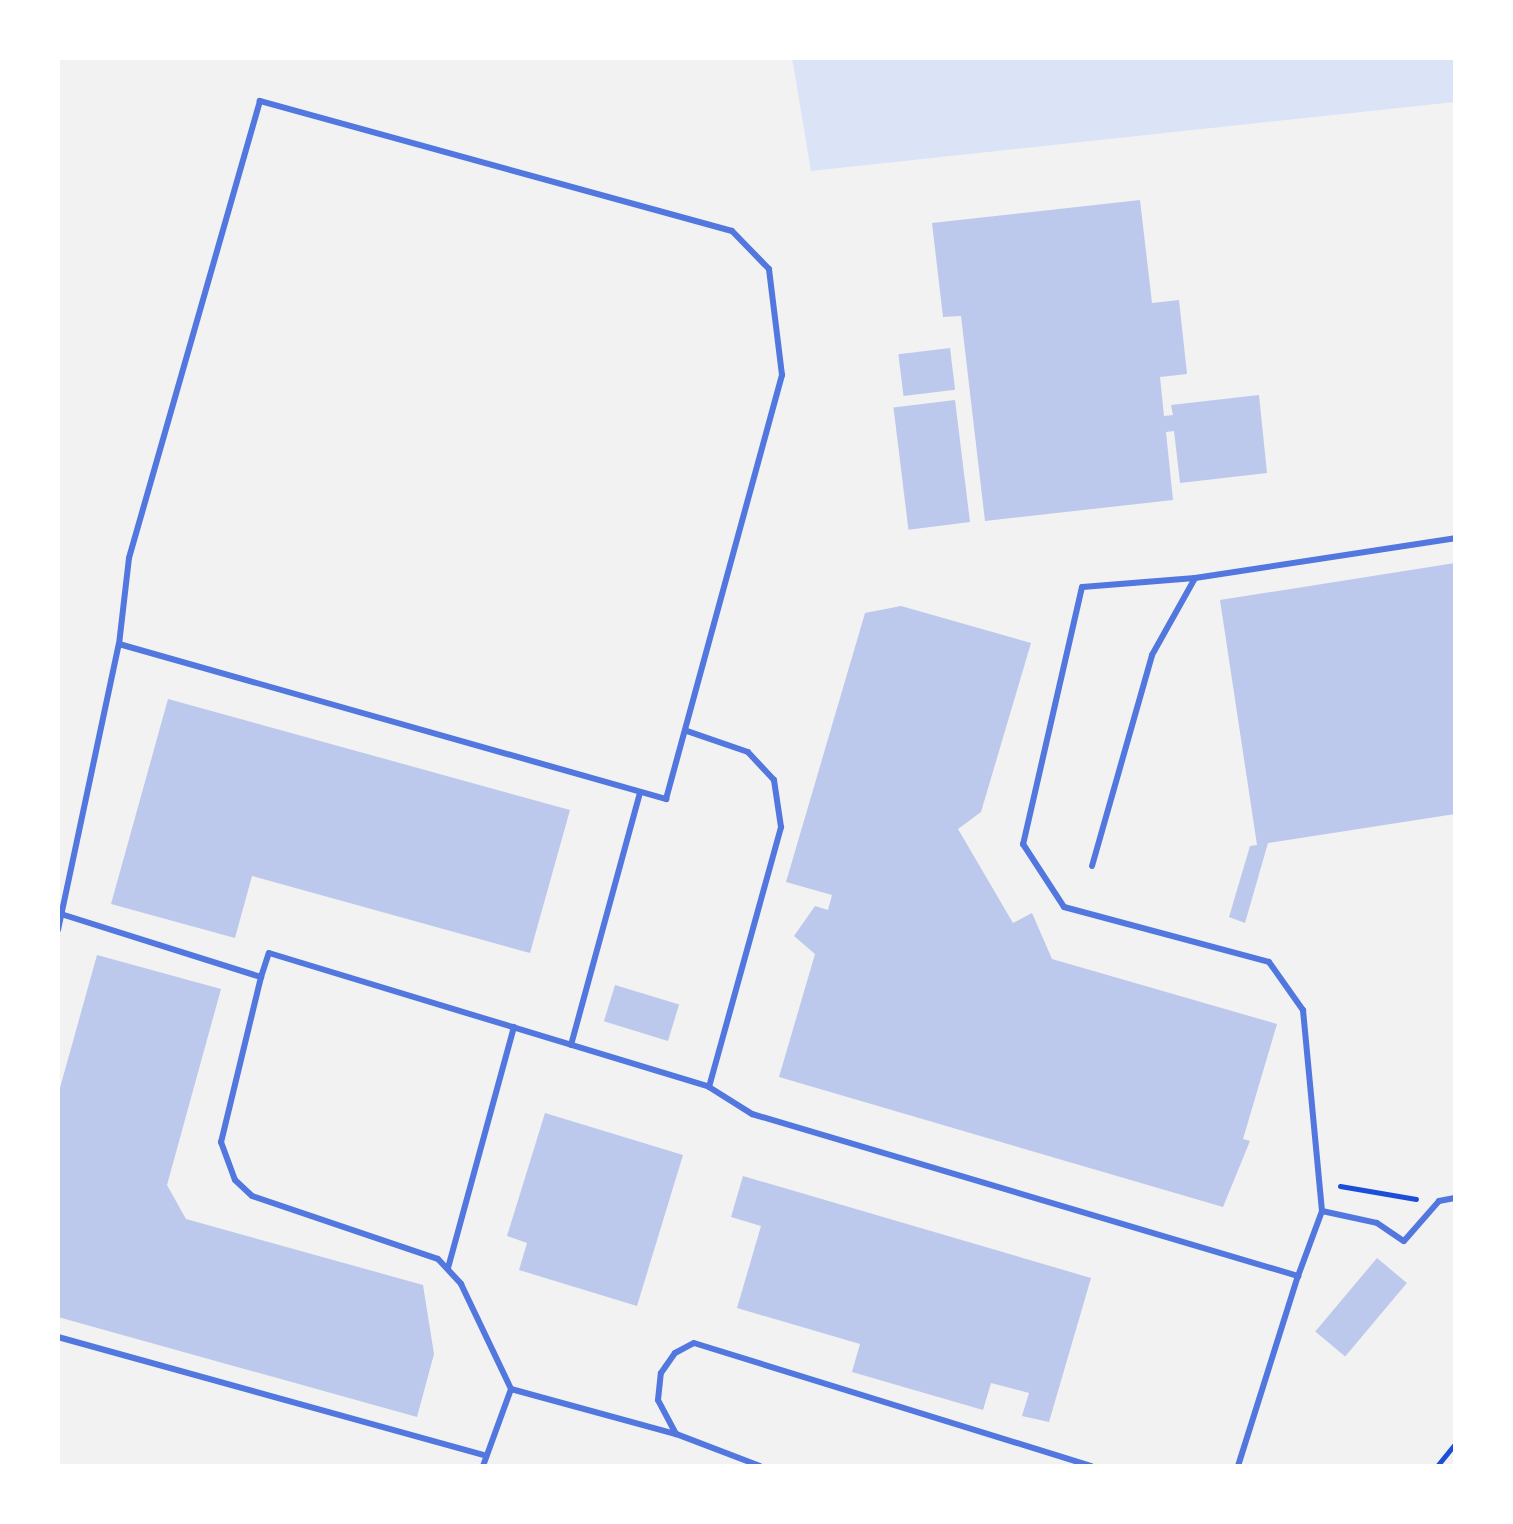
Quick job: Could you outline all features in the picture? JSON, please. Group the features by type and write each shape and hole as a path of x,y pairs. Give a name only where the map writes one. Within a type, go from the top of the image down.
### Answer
{"lane":[{"path":"58,930 119,644 129,558 260,101 732,231 769,269 782,375 666,799 119,644"},
{"path":"1238,1466 1298,1276 1322,1211 1303,1010 1269,962 1064,907 1023,844 1082,587 1195,578 1455,538"},
{"path":"1092,866 1152,655 1195,578"},
{"path":"687,731 748,752 774,780 781,827 709,1087"},
{"path":"571,1045 640,792"},
{"path":"61,914 261,977"},
{"path":"760,1466 676,1434 511,1389 448,1268 427,1252 252,1196 231,1173 221,1142 269,953 709,1087 752,1114 1298,1276"},
{"path":"448,1268 514,1027"},
{"path":"1322,1211 1377,1223 1404,1241 1439,1201 1455,1198"},
{"path":"58,1337 486,1456"},
{"path":"676,1434 658,1400 661,1373 694,1343 1091,1466"},
{"path":"483,1466 511,1389"}],"path":[{"path":"1321,1192 1351,1183 1439,1201"},
{"path":"1437,1466 1455,1444"}],"shaded area":[{"path":"792,58 1455,58 1455,102 811,171"}],"building":[{"path":"1140,200 1152,303 1179,300 1187,374 1160,377 1164,416 1173,415 1171,405 1259,395 1267,473 1180,483 1174,431 1166,432 1173,500 985,521 961,316 943,317 932,223"},
{"path":"950,348 955,390 904,396 898,354"},
{"path":"955,400 970,522 908,530 893,408"},
{"path":"1455,563 1455,814 1268,843 1245,923 1229,917 1250,846 1257,845 1220,600"},
{"path":"901,606 1031,643 981,812 958,829 1013,923 1032,913 1052,959 1277,1024 1243,1139 1250,1141 1223,1207 779,1077 815,954 794,936 815,906 828,910 832,895 786,882 865,613"},
{"path":"168,699 570,810 530,953 252,876 235,938 111,904"},
{"path":"97,955 221,989 167,1185 186,1219 423,1285 434,1354 417,1417 58,1317 58,1095"},
{"path":"615,985 679,1005 668,1041 604,1021"},
{"path":"545,1113 683,1155 637,1306 519,1270 527,1243 507,1236"},
{"path":"743,1176 1091,1278 1049,1422 1022,1416 1029,1393 991,1383 983,1410 852,1372 860,1344 737,1308 761,1226 731,1217"},
{"path":"1377,1258 1407,1283 1345,1357 1315,1332"}]}
